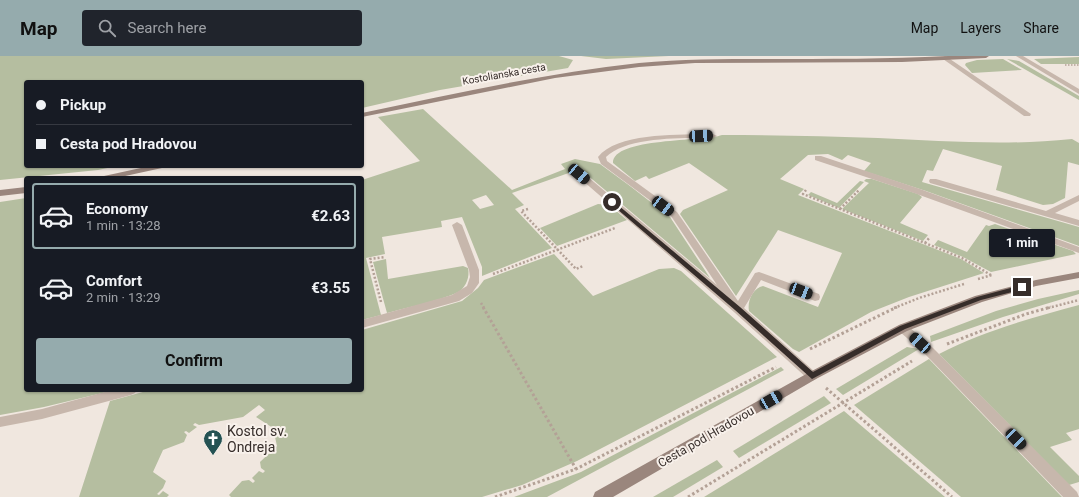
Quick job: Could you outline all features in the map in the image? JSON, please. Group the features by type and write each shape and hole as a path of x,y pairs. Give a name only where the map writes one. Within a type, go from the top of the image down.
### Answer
{"street":[{"name":"Kostolianska cesta","path":"364,115 490,88 590,71 639,65 703,61 880,61 986,56"},
{"path":"1019,56 1079,92"},
{"path":"945,58 1027,114"},
{"path":"713,136 640,141 610,149 604,153 602,158 604,162 674,214 738,308"},
{"path":"818,158 1079,250"},
{"path":"114,176 152,168"},
{"path":"579,174 738,308 812,376"},
{"path":"933,181 1079,223"},
{"path":"0,193 24,190"},
{"path":"1046,214 1079,198"},
{"path":"364,323 463,295 474,283 474,270 457,226"},
{"path":"738,308 759,275 814,297"},
{"name":"Cesta pod Hradovou","path":"600,497 812,376 903,328 979,299 1036,283 1079,275"},
{"path":"903,328 929,351 1072,497"},
{"path":"0,422 42,414 124,392"}],"path":[{"path":"840,209 866,182 862,181 868,175"},
{"path":"806,190 803,194 962,258 992,275 977,280"},
{"path":"528,208 521,212 576,269 583,266"},
{"path":"576,469 474,283 484,277 634,220"},
{"path":"925,243 930,237"},
{"path":"385,257 370,259 385,318"},
{"path":"495,497 576,469 876,316 919,298 970,282"},
{"path":"688,497 929,351 1026,314 1079,300"},
{"path":"812,376 952,497"}],"green space":[{"path":"0,56 559,56 573,60 568,68 440,90 364,108 364,80 24,80 24,168 108,168 39,176 24,176 24,178 0,180"},
{"path":"581,56 669,56 606,59"},
{"path":"1079,57 1079,64 1041,64 1034,59"},
{"path":"1003,59 1022,70 972,73 965,65 966,63 977,60"},
{"path":"1007,59 1019,61 1079,96 1079,100"},
{"path":"423,109 512,190 565,169 561,164 575,159 600,164 670,217 710,278 580,169 512,193 524,205 515,209 552,248 482,276 482,267 462,217 441,221 442,227 382,237 385,254 366,258 381,315 364,319 364,179 420,161 378,117","holes":["486,195 494,205 480,209 472,200"]},
{"path":"722,135 780,135 999,143 1072,139 1079,143 1079,165 1068,162 1065,198 1053,204 1043,205 996,190 1002,166 943,149 933,171 927,170 922,182 1079,227 1079,246 926,191 864,171 871,163 848,155 842,160 828,154 808,155 780,179 804,189 798,195 961,259 984,273 909,297 871,312 799,352 793,349 749,311 750,299 756,289 763,286 818,307 842,253 778,230 736,296 680,214 683,210 728,190 689,163 649,179 646,176 635,181 613,163 617,155 628,149 643,145"},
{"path":"866,179 872,179 918,194 922,197 900,223 928,235 923,241 842,209 869,183 864,181"},
{"path":"860,181 864,182 839,208 808,195 811,192 837,203"},
{"path":"24,198 24,392 107,392 44,407 0,415 0,202"},
{"path":"598,204 609,205 627,220 557,246 540,228"},
{"path":"995,224 1073,251 1076,254 991,272 963,257 934,245 938,240 967,252 986,225 989,226"},
{"path":"554,254 593,296 659,269 674,268 681,271 777,357 577,461 522,485 482,497 231,497 229,495 242,481 249,480 253,483 255,481 252,478 259,471 263,473 265,471 261,468 260,462 277,446 273,428 256,417 265,410 259,405 243,417 199,425 195,423 193,425 197,427 189,433 186,431 184,432 187,435 184,442 163,450 153,472 166,481 163,488 157,494 159,495 163,491 169,495 167,497 79,497 110,401 143,392 364,392 364,329 462,301 478,288 484,280"},
{"path":"386,259 388,279 463,266 468,268 468,278 462,289 455,294 387,313 373,262"},
{"path":"1079,290 1079,294 1003,317 931,342 930,336 996,311 1038,299"},
{"path":"1079,305 1079,429 1066,433 1072,440 1050,447 1079,476 1079,482 1069,485 939,354 973,338 990,332 1025,320"},
{"path":"907,347 919,349 843,395 836,389"},
{"path":"929,359 1062,497 961,497 854,405"},
{"path":"781,367 784,370 547,497 514,497 581,472"},
{"path":"824,396 831,403 739,458 733,451"},
{"path":"844,411 945,497 704,497"},
{"path":"717,460 723,467 673,497 653,497"}],"place":[{"name":"Kostol sv. Ondreja","path":"213,456"}],"route":[{"path":"612,202 738,308 812,376 903,328 979,299 1022,287"}]}
